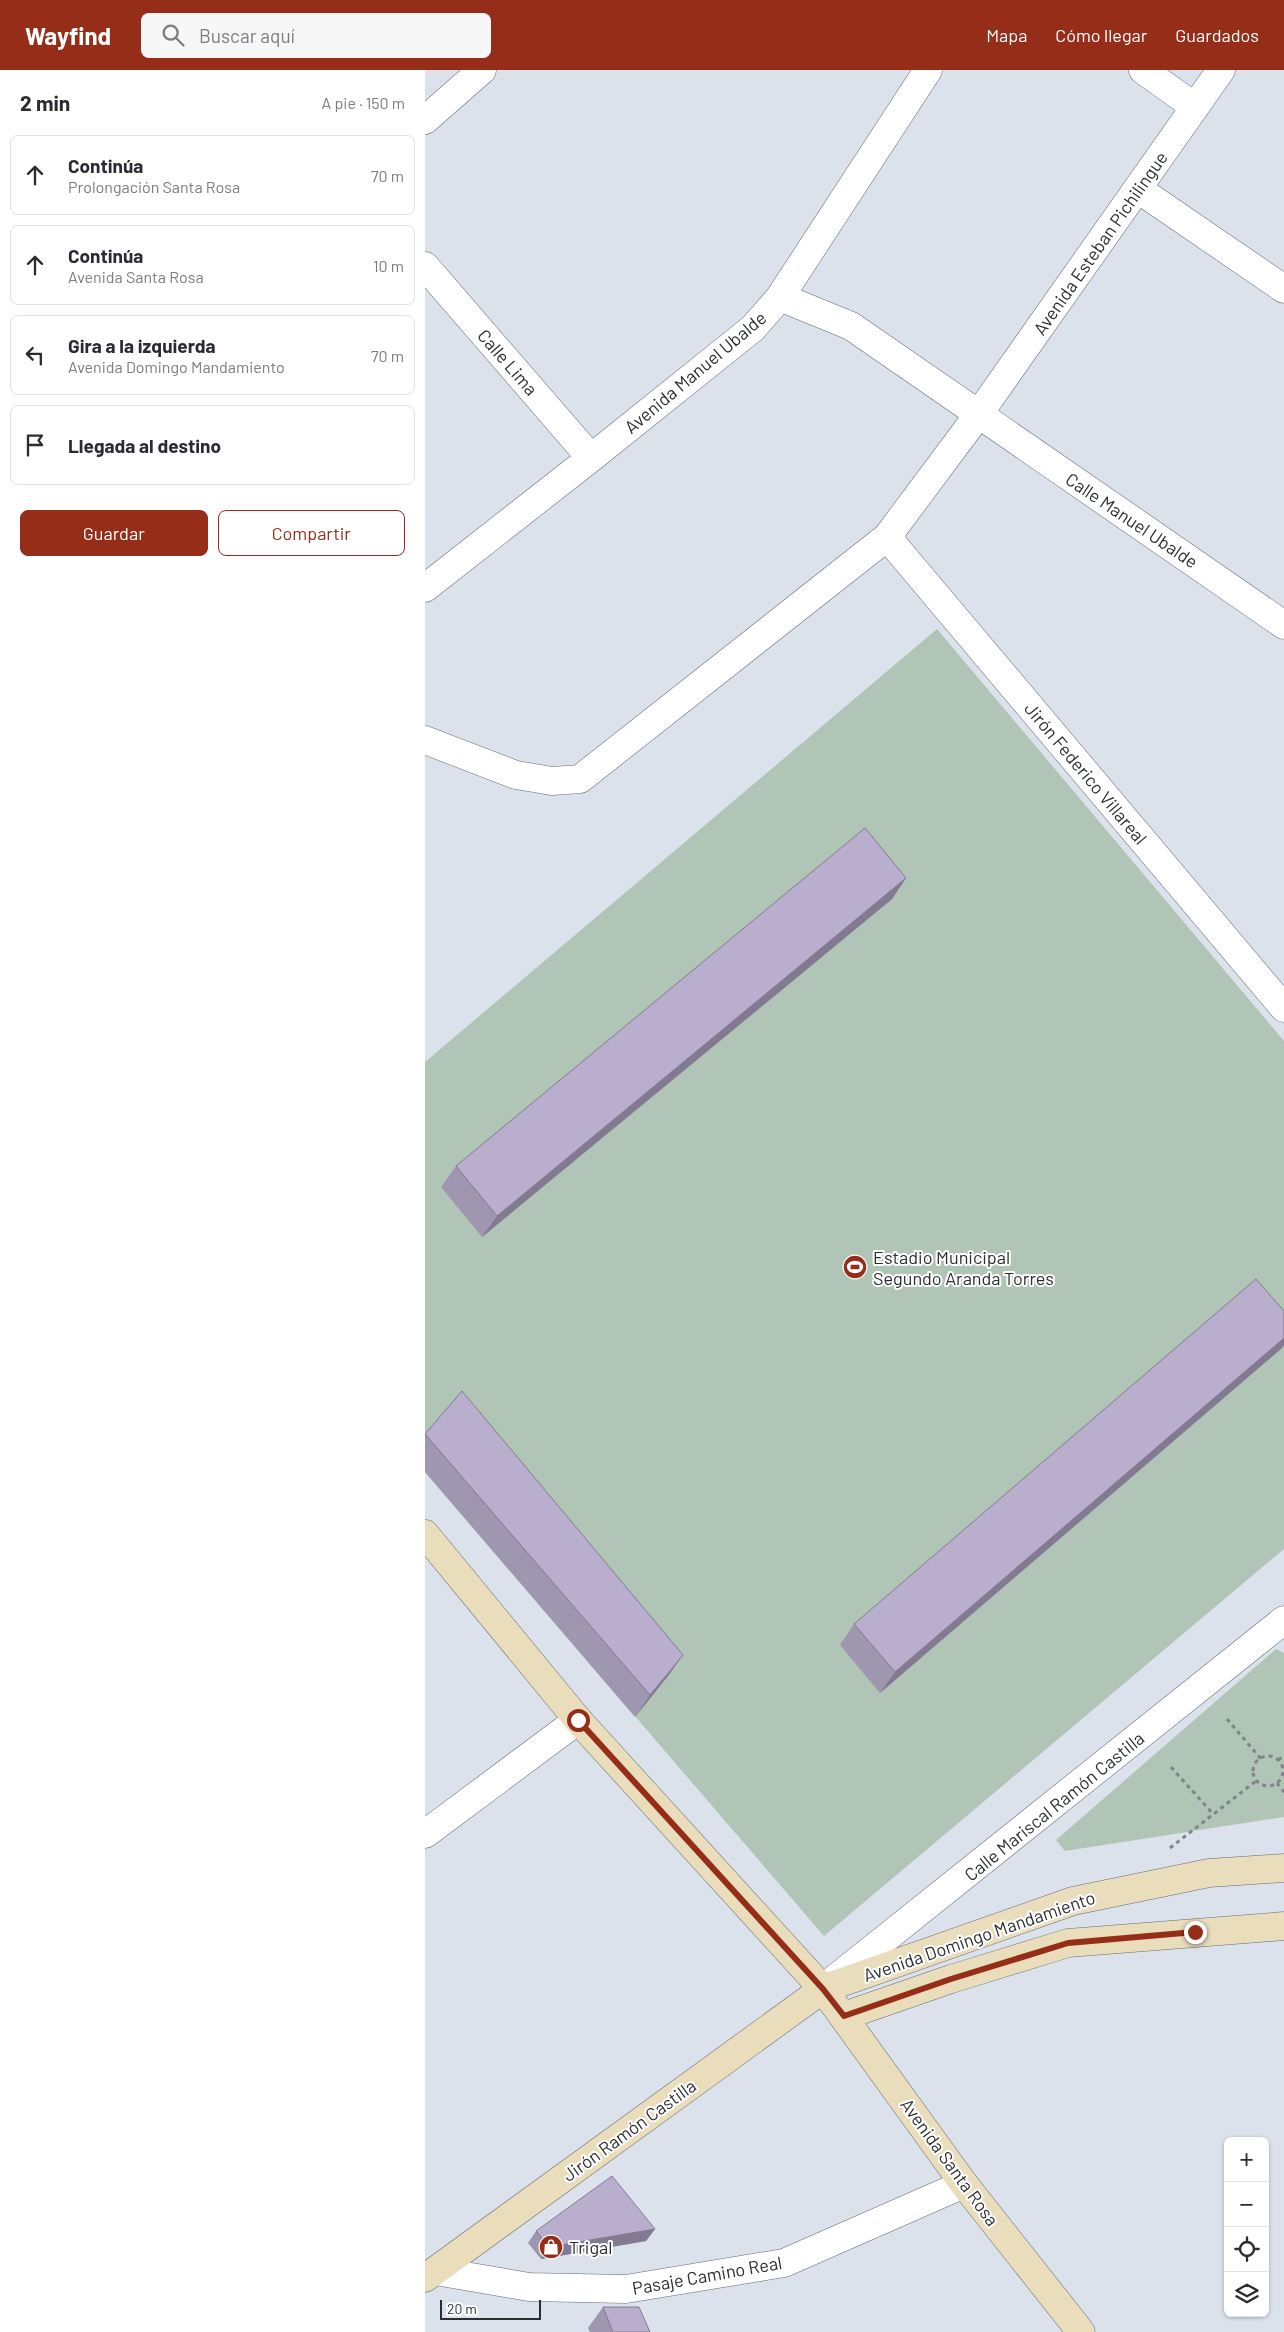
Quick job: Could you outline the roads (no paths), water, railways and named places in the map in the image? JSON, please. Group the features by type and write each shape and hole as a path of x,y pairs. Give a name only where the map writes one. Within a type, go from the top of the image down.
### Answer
{"street":[{"path":"425,120 482,70"},
{"path":"780,297 929,70"},
{"path":"1143,70 1195,107"},
{"name":"Avenida Esteban Pichilingue","path":"425,740 516,775 552,781 580,779 887,537 979,416 1221,70"},
{"path":"1138,189 1284,289"},
{"name":"Calle Lima","path":"425,266 591,458"},
{"name":"Avenida Manuel Ubalde","path":"425,588 753,328 780,297 851,326 979,416"},
{"name":"Calle Manuel Ubalde","path":"979,416 1284,626"},
{"name":"Jirón Federico Villareal","path":"887,537 1284,1008"},
{"name":"Avenida Santa Rosa","path":"425,1534 578,1720 823,1989 964,2184 1081,2332"},
{"name":"Calle Mariscal Ramón Castilla","path":"823,1989 1279,1633"},
{"path":"425,1834 578,1720"},
{"name":"Avenida Domingo Mandamiento","path":"823,1989 1073,1901 1209,1873 1284,1868"},
{"name":"Avenida Domingo Mandamiento","path":"844,2016 951,1979 1068,1943 1284,1926"},
{"name":"Jirón Ramón Castilla","path":"430,2275 823,1989"},
{"name":"Pasaje Camino Real","path":"430,2275 529,2287 626,2289 784,2263 964,2184"},
{"path":"626,2289 638,2315"}],"place":[{"name":"Estadio Municipal Segundo Aranda Torres","path":"855,1267"},
{"name":"Trigal","path":"551,2247"}]}
